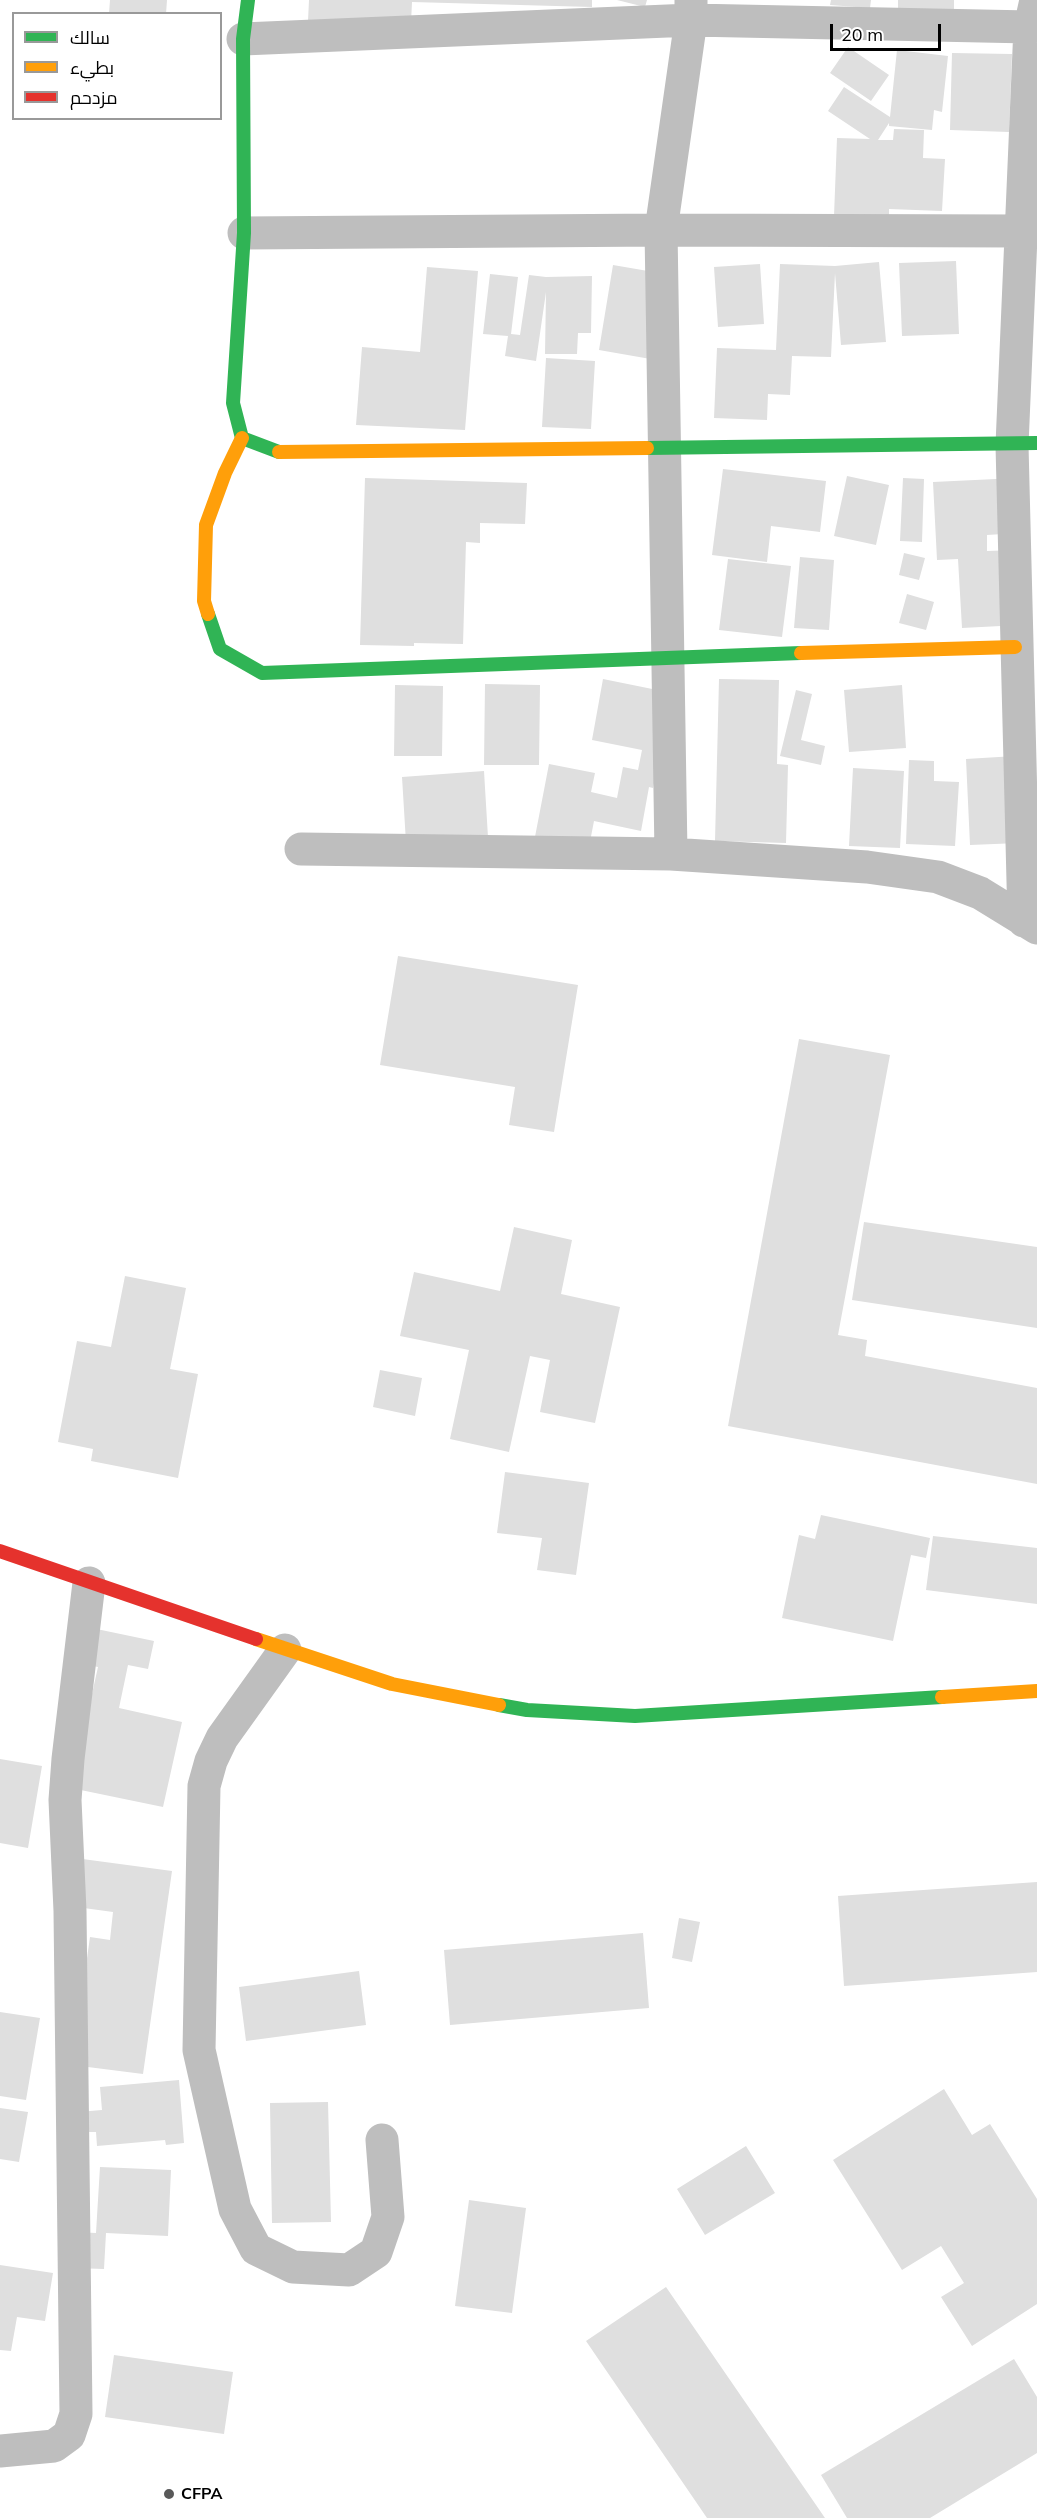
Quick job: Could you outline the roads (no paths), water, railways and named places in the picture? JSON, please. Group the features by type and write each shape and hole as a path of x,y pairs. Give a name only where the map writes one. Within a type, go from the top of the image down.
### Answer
{"street":[{"path":"248,0 243,39 244,233 233,403 242,438 225,473 206,525 204,601 220,649 262,673 668,656 1015,647"},
{"path":"243,39 691,10 1033,14 1021,231 1024,444 1015,647 1030,925"},
{"path":"671,854 661,230 691,10"},
{"path":"244,233 661,230 1021,231"},
{"path":"242,438 278,452 1024,444"},
{"path":"301,849 671,854 867,867 938,877 980,893 1030,925"},
{"path":"0,1551 285,1650 392,1684 527,1710 635,1716 1037,1691"},
{"path":"0,2451 54,2446 69,2435 76,2414 70,1911 65,1800 88,1583"},
{"path":"285,1650 222,1738 211,1761 204,1786 200,2050 235,2209 256,2249 293,2266 349,2270 376,2252 388,2217 382,2140"}],"place":[{"name":"CFPA","path":"169,2494"}]}
